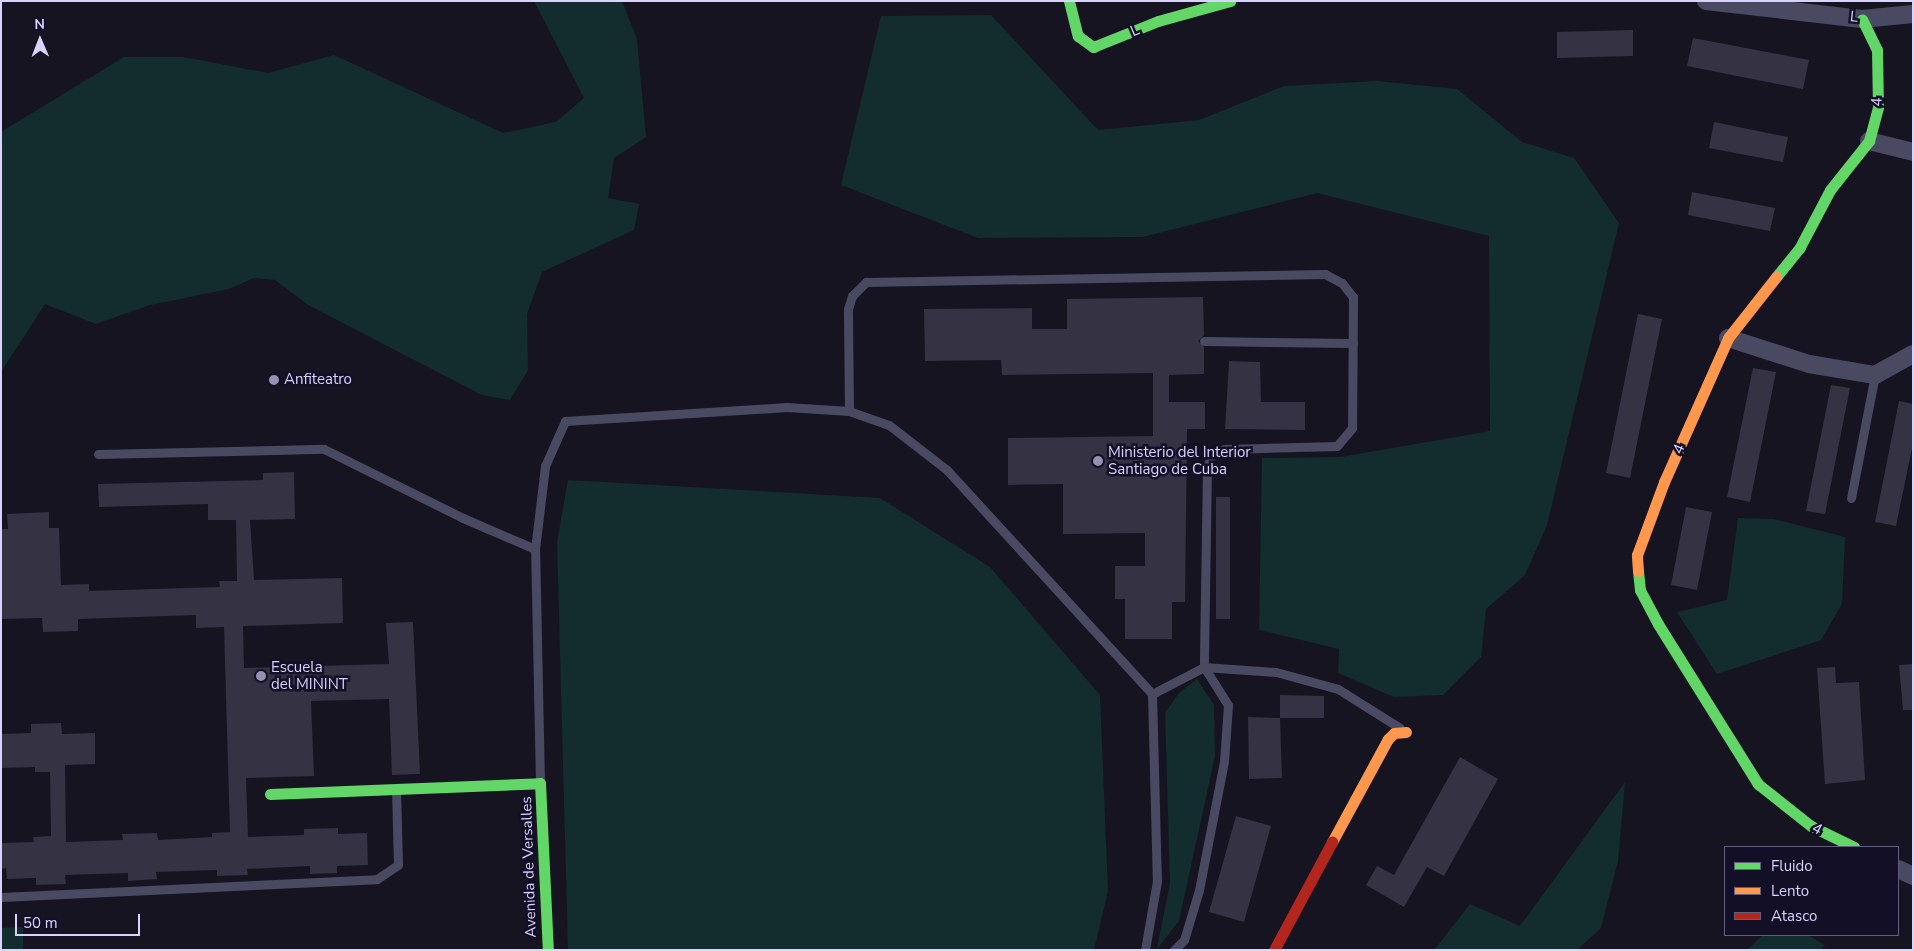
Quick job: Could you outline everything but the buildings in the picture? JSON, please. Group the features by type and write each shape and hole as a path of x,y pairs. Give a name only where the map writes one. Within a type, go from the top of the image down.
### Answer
{"street":[{"name":"L","path":"1069,1 1078,36 1093,47 1158,21 1230,1"},
{"name":"L","path":"1706,1 1736,2 1862,19 1913,14"},
{"name":"4","path":"1852,846 1811,826 1758,784 1640,590 1637,556 1664,482 1728,338 1800,247 1830,190 1869,141 1878,107 1877,50 1862,19"},
{"path":"1869,141 1913,152"},
{"path":"1728,338 1809,364 1875,375 1913,354"},
{"path":"1274,950 1388,739 1394,732 1406,732"},
{"path":"270,794 396,790 540,782"},
{"name":"Avenida de Versalles","path":"540,782 548,950"},
{"path":"1899,869 1913,876"}],"lane":[{"path":"849,411 848,308 852,296 866,282 879,279 1325,274 1342,283 1353,297 1352,428 1347,440 1337,446 1224,449 1211,454 1206,468 1204,667 1228,705 1224,761 1199,890 1184,940 1174,950"},
{"path":"1204,341 1353,343"},
{"path":"1851,498 1875,375"},
{"path":"540,782 535,549 545,466 565,421 787,408 849,411 889,425 947,470 1152,694 1157,881 1145,950"},
{"path":"98,454 324,449 463,518 535,549"},
{"path":"1152,694 1204,667 1276,672 1338,689 1406,732"},
{"path":"1,896 377,879 398,865 396,790"}],"green space":[{"path":"534,1 622,1 637,39 646,137 614,158 608,198 639,204 634,230 542,272 527,314 528,370 510,400 482,395 308,305 275,280 254,278 229,289 150,305 96,324 45,304 1,372 1,132 124,57 183,57 268,73 334,55 503,133 556,122 584,98"},
{"path":"991,15 1098,130 1199,120 1284,86 1377,81 1457,89 1522,142 1574,158 1619,223 1547,525 1525,575 1486,609 1481,657 1443,695 1394,697 1338,673 1339,649 1259,630 1262,458 1341,457 1490,431 1489,236 1317,193 1143,237 978,238 841,185 881,16"},
{"path":"568,480 880,498 990,567 1100,695 1108,891 1094,950 568,950 557,542"},
{"path":"1738,518 1774,519 1845,537 1842,604 1821,640 1717,674 1677,612 1727,600"},
{"path":"1197,679 1214,705 1215,756 1179,921 1157,949 1170,883 1165,713 1179,693"},
{"path":"1625,782 1618,861 1601,928 1577,950 1434,950 1470,904 1520,926"},
{"path":"23,927 23,950 1,950 1,928"},
{"path":"1762,936 1810,936 1825,945 1820,950 1747,950"}],"traffic: fast":[{"path":"1069,1 1078,36 1093,47 1158,21 1230,1"},
{"path":"1776,277 1800,247 1830,190 1869,141 1878,107 1877,50 1862,19"},
{"path":"1638,571 1640,590 1658,624 1758,784 1811,826 1852,846"},
{"path":"270,794 540,783 548,950"}],"traffic: slow":[{"path":"1638,571 1637,555 1664,482 1728,338 1776,277"},
{"path":"1332,842 1388,739 1394,733 1406,732"}],"traffic: jam":[{"path":"1274,950 1332,842"}],"place":[{"name":"Anfiteatro","path":"274,380"},
{"name":"Ministerio del Interior Santiago de Cuba","path":"1098,461"},
{"name":"Escuela del MININT","path":"261,676"}]}
